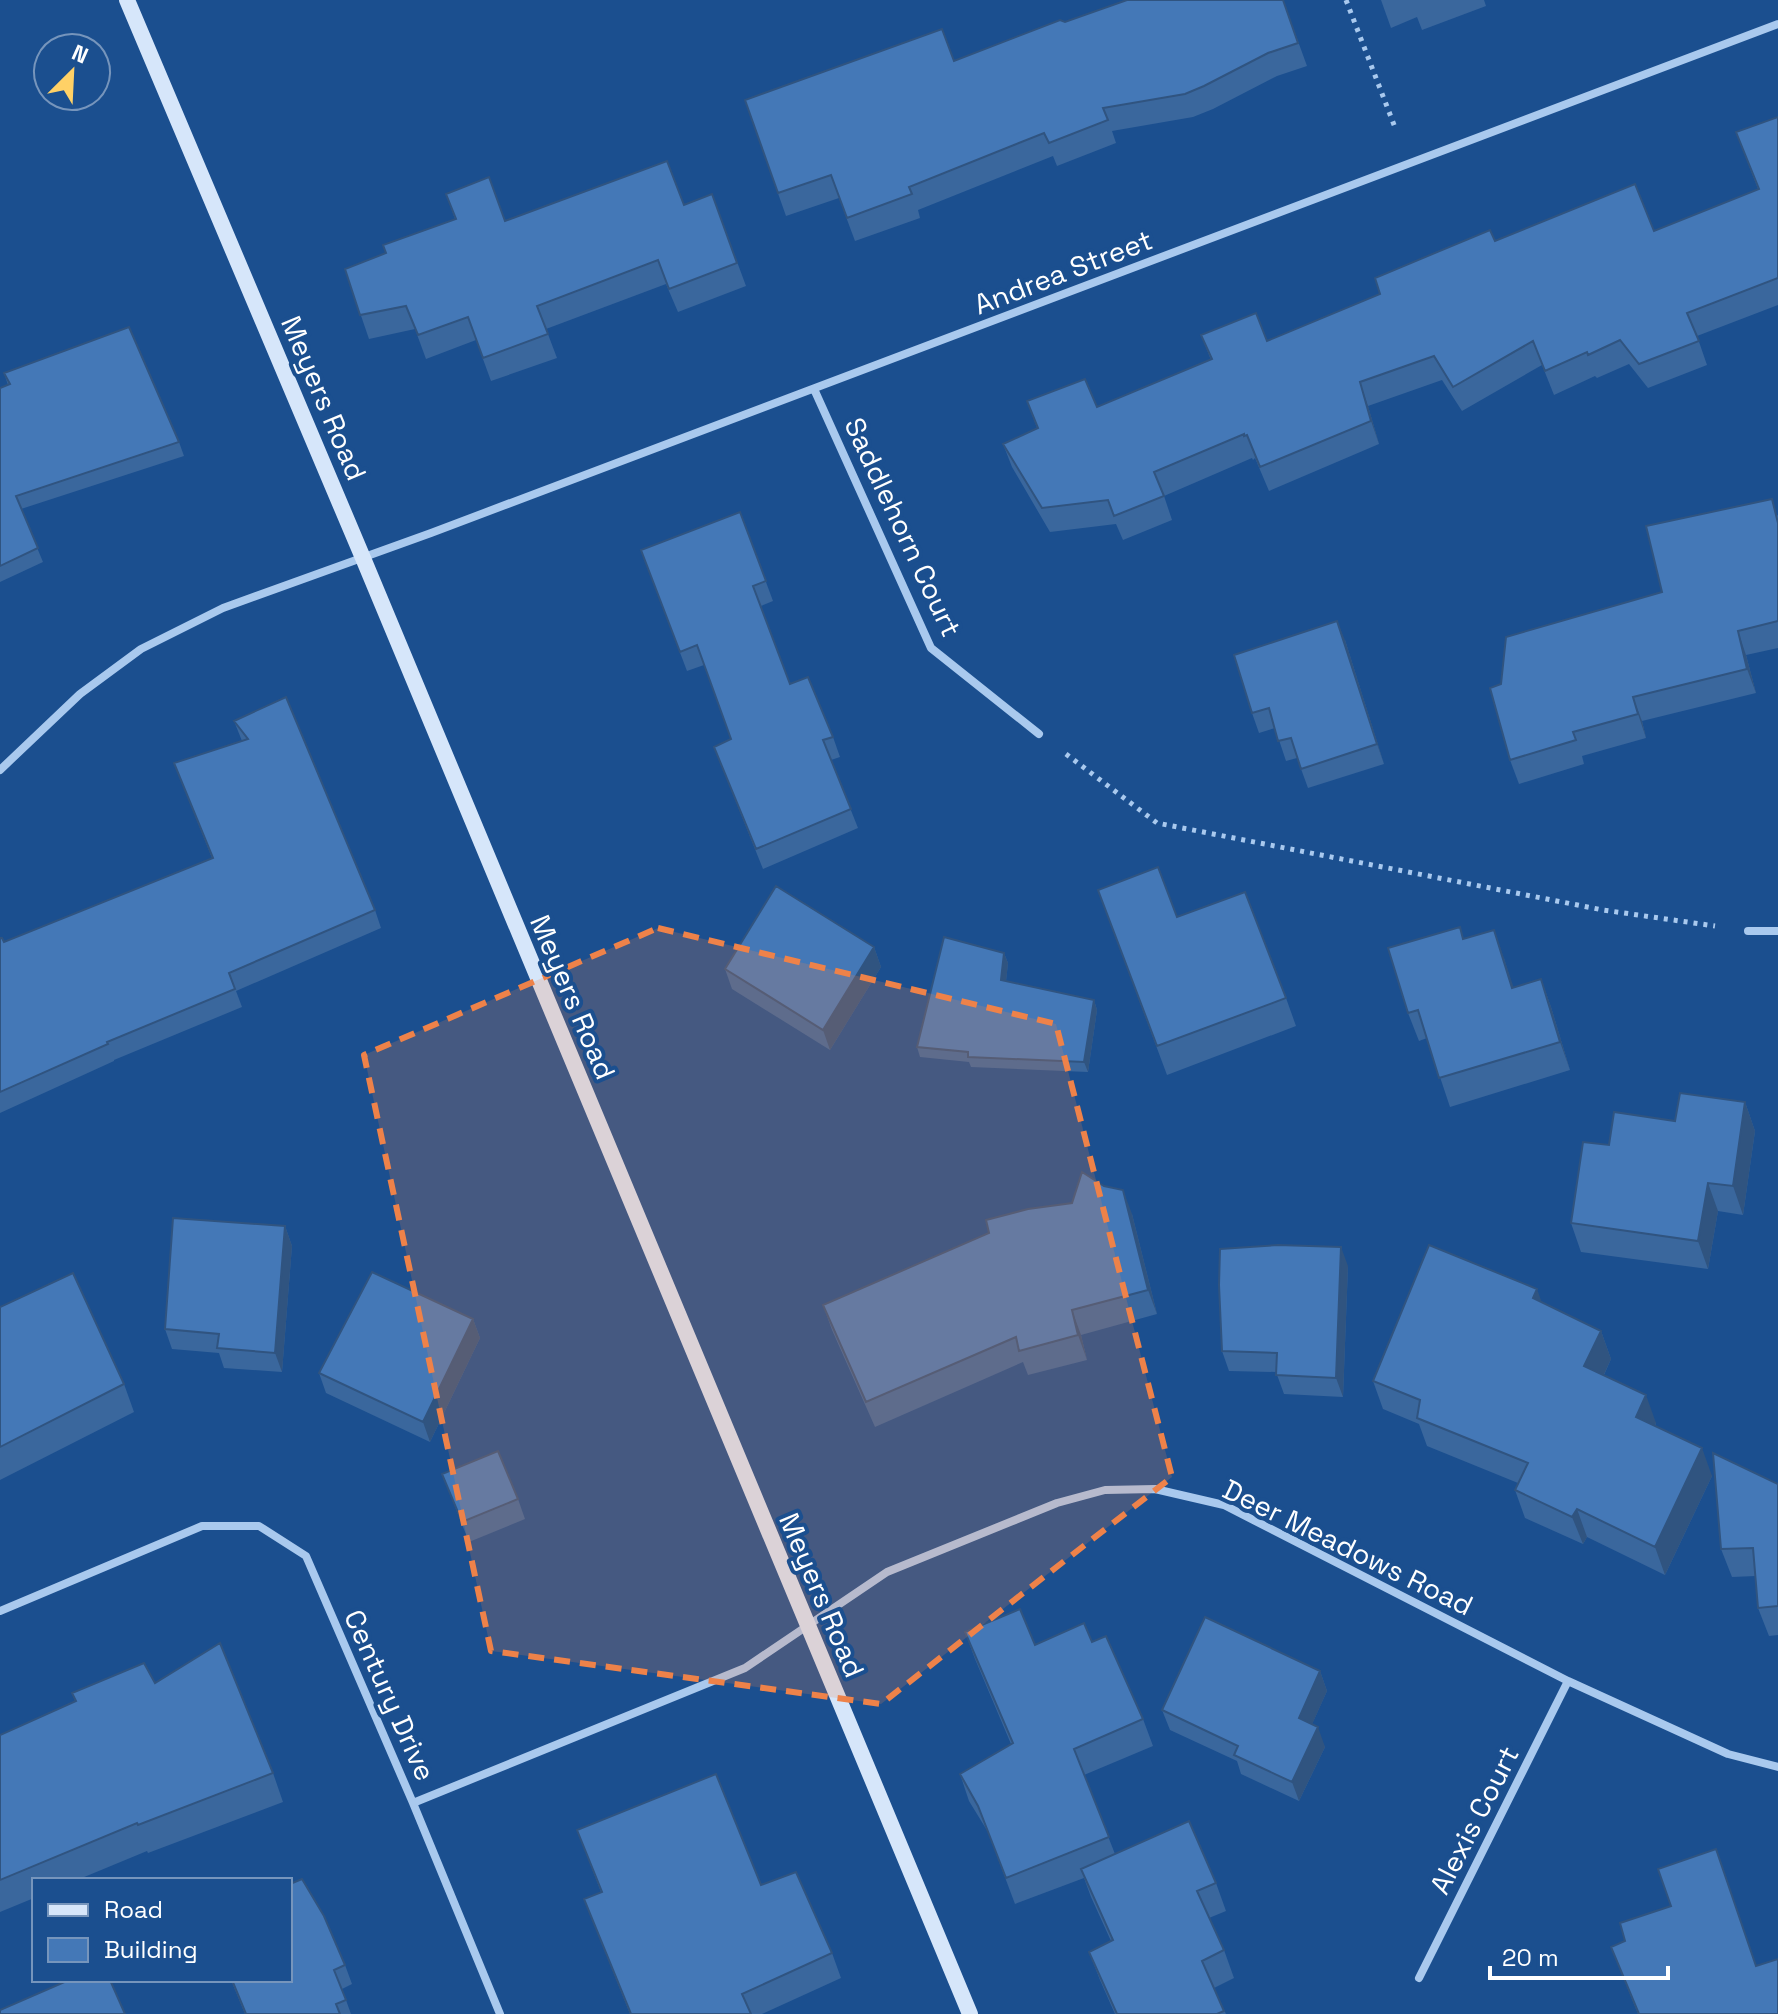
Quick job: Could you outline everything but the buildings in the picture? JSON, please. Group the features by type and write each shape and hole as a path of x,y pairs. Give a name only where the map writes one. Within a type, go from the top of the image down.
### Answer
{"main road":[{"name":"Meyers Road","path":"127,0 970,2014"}],"street":[{"name":"Andrea Street","path":"0,770 80,694 141,649 223,608 814,389 1778,24"},
{"name":"Saddlehorn Court","path":"814,389 931,648 1039,734"},
{"path":"1748,931 1778,931"},
{"name":"Deer Meadows Road","path":"807,1626 887,1572 1057,1503 1105,1490 1155,1489 1224,1505 1568,1681 1728,1754 1778,1767"},
{"name":"Century Drive","path":"0,1611 202,1526 259,1526 306,1556 413,1803 745,1668 807,1626"},
{"name":"Alexis Court","path":"1419,1978 1568,1681"},
{"path":"413,1803 500,2014"}],"path":[{"path":"1346,0 1410,165"},
{"path":"1039,734 1157,823 1603,910 1748,931"}],"highlighted area":[{"path":"658,928 1056,1024 1172,1477 881,1704 491,1651 364,1055"}]}
